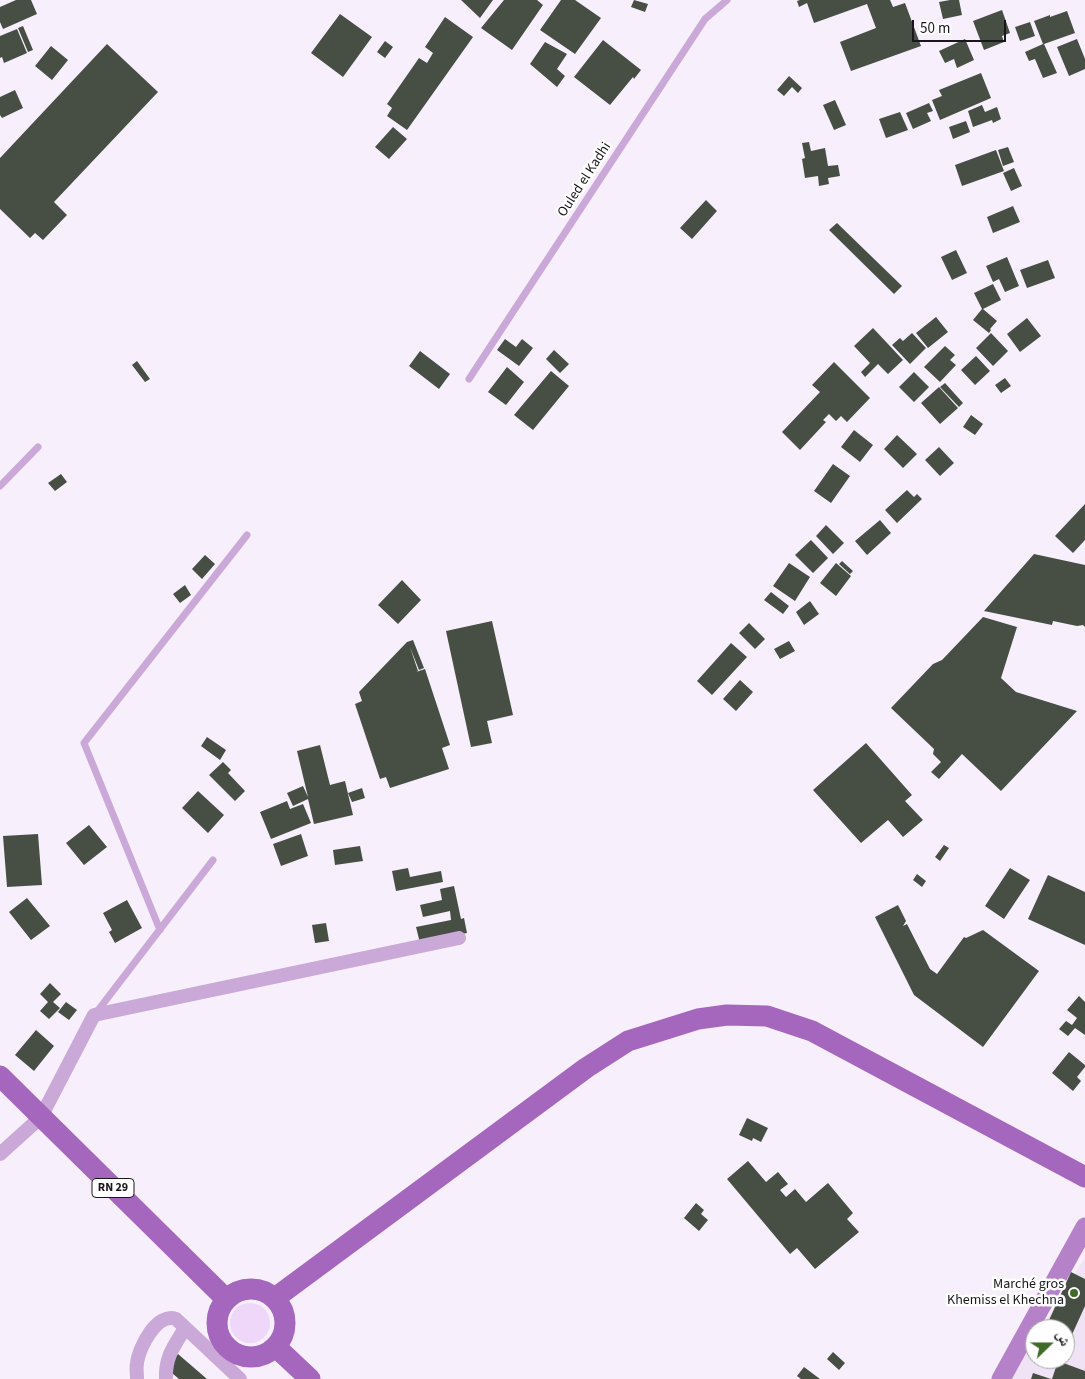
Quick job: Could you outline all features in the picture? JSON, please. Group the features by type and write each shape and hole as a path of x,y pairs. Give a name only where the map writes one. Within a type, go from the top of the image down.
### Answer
{"main road":[{"path":"275,1298 586,1068 628,1041 698,1019 727,1015 767,1016 812,1031 1085,1177"},
{"name":"RN 29","path":"0,1076 226,1300"},
{"path":"1001,1379 1085,1227"},
{"path":"250,1288 264,1290 275,1298 282,1306 286,1328 276,1347 258,1357 247,1357 237,1354 228,1348 221,1339 218,1329 218,1314 226,1300 237,1291 250,1288"},
{"path":"276,1347 310,1379"}],"street":[{"path":"0,1154 42,1117 94,1015 459,938"},
{"path":"137,1379 136,1364 142,1345 152,1329 164,1319 170,1317 176,1319 240,1379"},
{"path":"166,1379 166,1363 171,1351 186,1328"}],"lane":[{"name":"Ouled el Kadhi","path":"469,379 705,19 727,0"},
{"path":"0,486 38,447"},
{"path":"160,930 84,743 247,535"},
{"path":"94,1015 214,860"}],"shaded area":[{"name":"Marché gros Khemiss el Khechna","path":"1085,1257 1085,1379 1011,1379 1025,1356 1025,1369 1075,1369 1075,1319 1047,1319"},
{"path":"250,1303 264,1309 270,1323 264,1337 250,1343 236,1337 230,1323 236,1309"}],"building":[{"path":"16,0 31,0 37,14 3,29 0,22 0,7"},
{"path":"461,0 493,0 480,18"},
{"path":"504,0 537,0 543,5 512,50 481,28"},
{"path":"561,0 575,0 601,18 575,54 540,30"},
{"path":"634,0 648,4 645,12 631,7"},
{"path":"890,0 893,7 905,3 921,46 851,71 840,42 876,28 867,4 814,23 807,3 799,7 797,1"},
{"path":"959,0 962,15 943,19 939,2"},
{"path":"1002,10 1010,33 1002,36 1004,42 984,50 973,21"},
{"path":"1067,11 1075,33 1044,44 1057,73 1043,78 1035,59 1029,61 1025,52 1043,44 1034,21"},
{"path":"340,14 372,37 343,77 311,53"},
{"path":"445,17 473,37 407,130 387,116 392,108 387,104 419,58 427,63 433,53 425,47"},
{"path":"1030,22 1035,36 1020,41 1015,27"},
{"path":"23,26 33,50 28,52 18,28"},
{"path":"17,29 27,53 4,63 2,57 0,58 0,36"},
{"path":"965,39 974,60 957,68 954,59 945,63 939,51"},
{"path":"1077,39 1085,59 1085,69 1069,76 1057,47"},
{"path":"603,40 641,70 610,105 574,77"},
{"path":"385,41 393,47 385,58 377,52"},
{"path":"545,42 567,54 557,69 565,76 557,87 530,64"},
{"path":"107,44 158,92 54,202 67,215 43,240 35,233 30,238 0,209 0,158"},
{"path":"51,46 68,60 52,80 35,66"},
{"path":"981,73 991,98 940,120 932,100 942,96 939,90"},
{"path":"789,76 802,88 798,93 792,87 784,96 777,90"},
{"path":"15,90 23,108 2,118 0,115 0,97"},
{"path":"835,100 846,125 834,130 823,105"},
{"path":"929,103 933,111 927,113 931,121 913,129 906,113"},
{"path":"982,105 985,112 997,107 1001,119 993,123 992,120 973,127 968,111"},
{"path":"900,112 908,130 886,138 879,119"},
{"path":"966,121 970,132 953,139 949,127"},
{"path":"393,127 407,139 389,159 375,147"},
{"path":"809,142 811,151 825,148 828,166 838,165 840,176 828,178 829,184 819,186 818,176 805,178 802,159 805,158 802,143"},
{"path":"1008,147 1014,162 1003,166 998,150"},
{"path":"996,150 1004,171 962,186 955,165"},
{"path":"1014,168 1022,186 1011,191 1003,173"},
{"path":"706,200 717,211 692,239 680,228"},
{"path":"1013,206 1020,222 993,233 987,217"},
{"path":"837,223 902,286 894,294 829,230"},
{"path":"956,250 967,273 952,280 941,257"},
{"path":"1007,257 1019,286 1005,292 999,279 993,282 986,266"},
{"path":"1048,260 1055,278 1027,288 1020,270"},
{"path":"993,284 1001,300 983,309 997,321 989,333 973,320 982,309 974,293"},
{"path":"936,317 948,332 928,348 916,333"},
{"path":"1027,318 1041,336 1020,352 1007,334"},
{"path":"873,328 903,360 888,374 878,364 865,377 861,372 870,363 854,346"},
{"path":"912,333 926,348 910,364 892,345 900,338 903,341"},
{"path":"991,333 1008,351 993,366 976,348"},
{"path":"505,339 516,347 522,339 533,348 519,366 497,350"},
{"path":"945,346 955,355 950,360 956,365 940,382 924,367"},
{"path":"554,350 569,364 560,373 546,359"},
{"path":"420,351 450,374 439,389 409,366"},
{"path":"976,356 990,371 975,385 961,370"},
{"path":"137,361 150,379 145,382 132,365"},
{"path":"834,362 870,398 847,422 841,416 836,421 829,414 823,420 826,422 800,450 782,432 820,392 812,385"},
{"path":"507,367 524,382 506,405 488,392"},
{"path":"551,371 569,386 533,430 514,415"},
{"path":"914,372 929,387 914,402 899,387"},
{"path":"1005,378 1011,386 1001,393 995,385"},
{"path":"945,383 963,403 959,407 940,387"},
{"path":"939,387 958,408 940,424 921,403"},
{"path":"971,415 983,424 975,435 963,427"},
{"path":"854,430 873,445 860,462 841,447"},
{"path":"897,435 917,454 903,468 884,449"},
{"path":"939,447 954,463 940,476 925,460"},
{"path":"833,464 850,476 831,503 814,491"},
{"path":"61,474 67,482 55,491 48,483"},
{"path":"907,490 914,497 917,494 922,499 897,523 885,510"},
{"path":"1085,504 1085,540 1073,553 1055,536"},
{"path":"880,520 891,533 867,555 855,541"},
{"path":"826,525 844,543 833,554 816,536"},
{"path":"811,540 828,558 813,573 795,555"},
{"path":"1034,554 1085,565 1085,627 1083,625 1077,626 1053,621 1052,625 984,611"},
{"path":"205,555 215,564 202,579 192,569"},
{"path":"842,561 853,571 850,574 839,564"},
{"path":"789,563 810,577 795,601 773,586"},
{"path":"836,563 851,576 836,596 820,583"},
{"path":"402,580 421,600 398,624 378,605"},
{"path":"185,585 191,595 180,603 173,594"},
{"path":"771,592 789,606 783,614 764,600"},
{"path":"810,601 819,614 804,625 796,612"},
{"path":"983,617 1017,627 1001,678 1016,692 1077,711 1001,791 962,754 939,779 931,772 941,762 933,754 934,749 891,708 933,664 942,660"},
{"path":"492,621 513,715 487,721 492,743 471,747 446,631"},
{"path":"749,623 765,639 755,649 739,633"},
{"path":"413,640 424,668 419,670 410,647 418,671 416,672 425,669 450,745 442,748 449,769 390,788 386,777 380,779 355,704 362,701 359,692 407,642"},
{"path":"789,641 795,651 780,659 774,649"},
{"path":"731,643 747,657 712,695 697,681"},
{"path":"740,680 753,692 736,711 723,699"},
{"path":"207,737 226,750 220,760 201,746"},
{"path":"866,743 912,795 905,801 923,820 903,837 888,820 861,843 813,790"},
{"path":"320,745 330,785 345,781 353,815 314,824 308,799 293,806 287,793 303,786 308,797 297,751"},
{"path":"223,762 231,770 228,773 245,791 235,801 209,775"},
{"path":"362,788 365,798 352,802 348,793"},
{"path":"198,791 224,815 208,833 182,808"},
{"path":"287,801 290,809 303,804 311,823 271,839 260,812"},
{"path":"89,825 107,847 84,865 66,843"},
{"path":"38,834 42,885 7,887 3,836"},
{"path":"301,834 308,856 281,866 273,844"},
{"path":"944,845 949,848 940,861 935,857"},
{"path":"360,846 363,861 335,865 333,850"},
{"path":"408,868 410,877 441,871 443,882 396,891 392,871"},
{"path":"1010,868 1030,880 1004,919 985,906"},
{"path":"917,874 926,881 922,887 913,880"},
{"path":"1048,875 1085,892 1085,945 1028,919"},
{"path":"454,886 461,919 464,918 467,933 420,943 416,927 451,920 450,911 423,917 420,905 442,900 440,889"},
{"path":"27,898 50,926 31,940 9,912"},
{"path":"127,900 142,928 115,943 109,932 112,930 103,913"},
{"path":"898,905 906,921 903,926 907,924 930,969 937,974 964,937 966,938 983,930 1039,971 983,1047 914,995 875,917"},
{"path":"326,923 329,941 315,943 312,925"},
{"path":"50,983 61,994 53,1002 60,1008 49,1019 40,1011 48,1002 40,994"},
{"path":"1079,996 1085,1002 1085,1035 1075,1028 1068,1036 1059,1029 1066,1021 1072,1025 1077,1018 1067,1010"},
{"path":"66,1002 77,1010 69,1020 58,1012"},
{"path":"36,1030 54,1046 34,1071 15,1055"},
{"path":"1069,1052 1085,1065 1077,1077 1081,1081 1073,1091 1052,1073"},
{"path":"747,1118 768,1128 761,1142 753,1138 752,1141 739,1135"},
{"path":"748,1161 766,1182 778,1172 788,1184 780,1190 786,1197 795,1189 806,1202 828,1183 853,1213 847,1219 859,1232 815,1269 797,1248 790,1254 727,1179"},
{"path":"696,1203 704,1210 701,1214 708,1220 699,1231 684,1218"},
{"path":"1071,1272 1085,1279 1085,1306 1075,1328 1075,1319 1050,1319"},
{"path":"833,1352 845,1363 839,1370 827,1359"},
{"path":"178,1354 207,1379 179,1379 166,1368"},
{"path":"804,1367 820,1379 801,1379 797,1376"},
{"path":"1075,1367 1085,1371 1085,1379 1052,1379 1055,1369 1075,1369"},
{"path":"1033,1373 1051,1379 1031,1379"}],"place":[{"name":"Marché gros Khemiss el Khechna","path":"1074,1293"}]}
